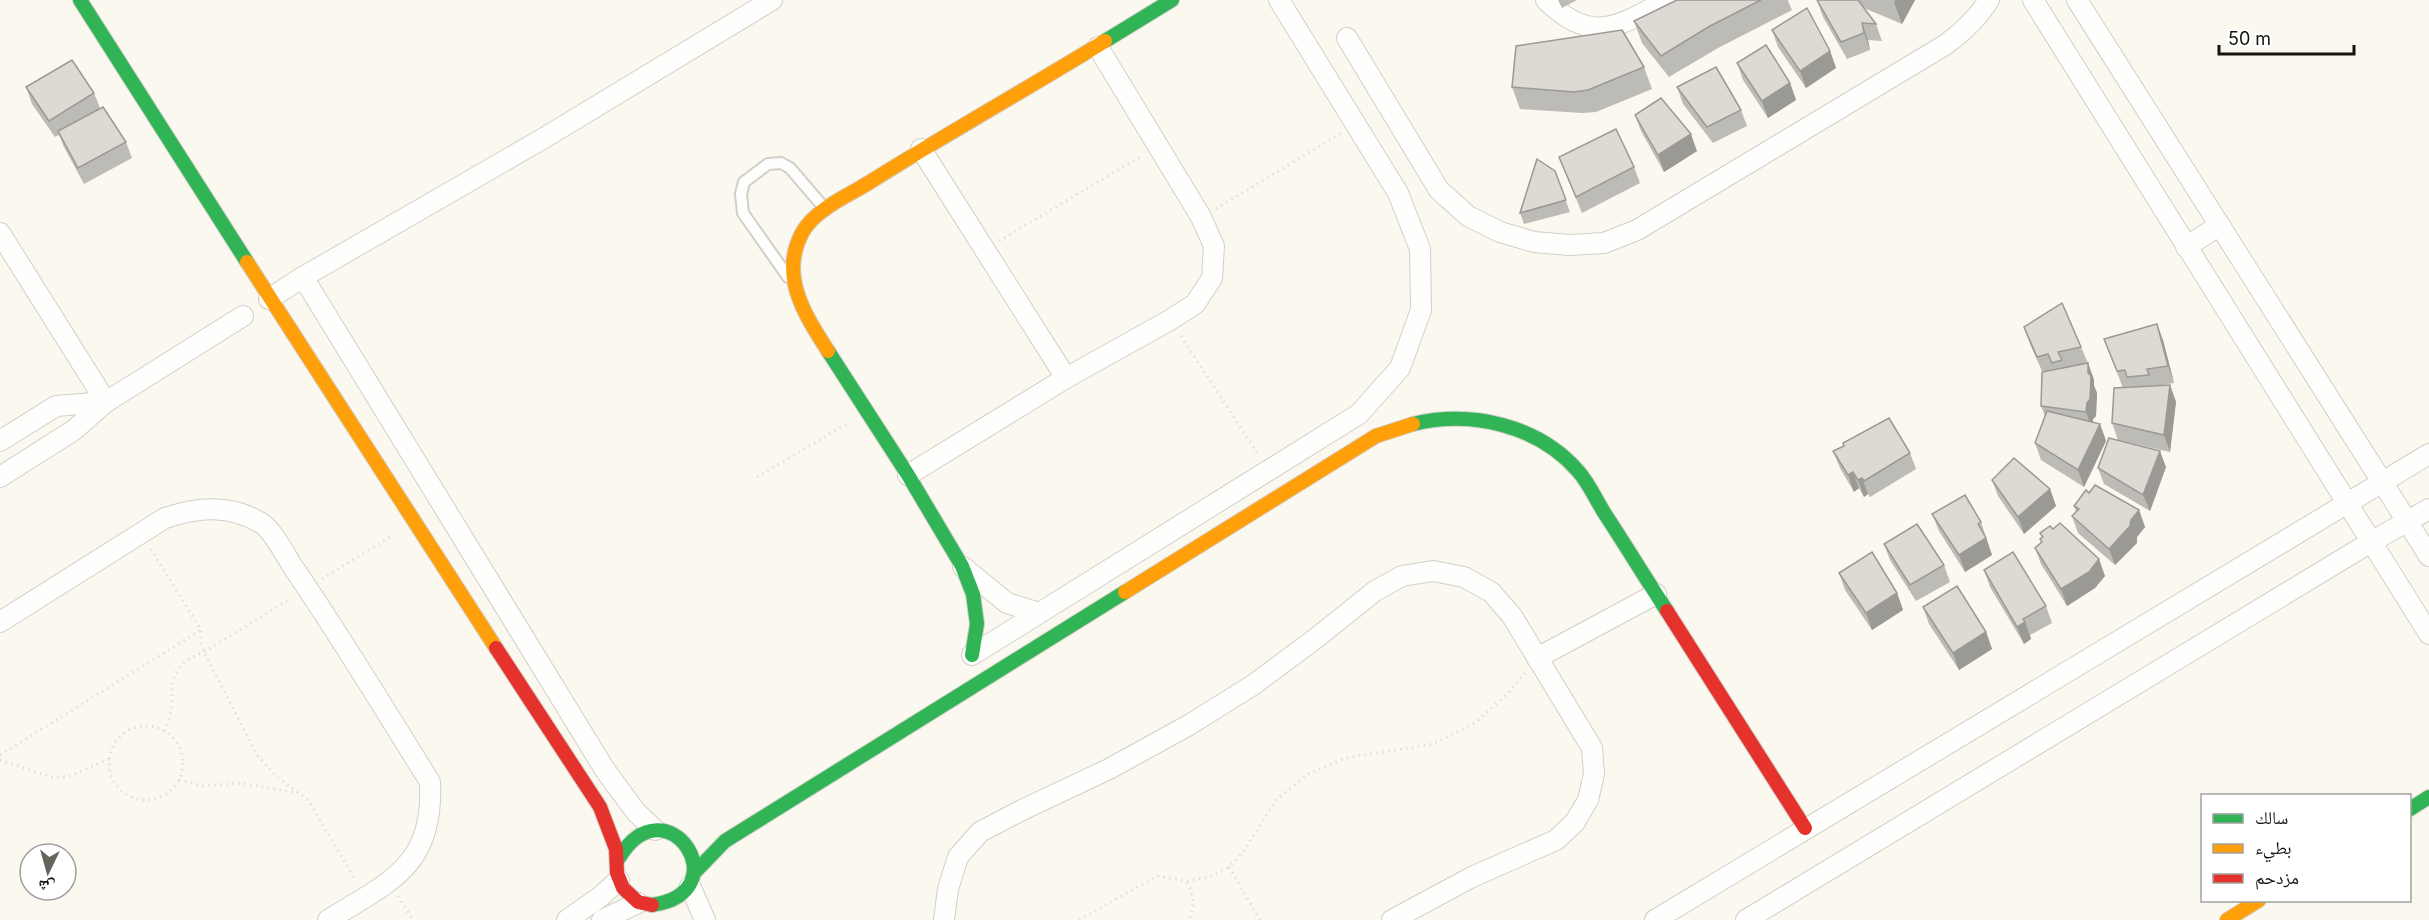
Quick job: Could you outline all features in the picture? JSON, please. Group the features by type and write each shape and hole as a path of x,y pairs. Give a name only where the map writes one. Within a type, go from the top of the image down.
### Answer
{"street":[{"path":"80,0 419,533 600,807 619,858 619,880 626,893 653,910"},
{"path":"269,299 303,276 544,138 772,0"},
{"path":"972,655 976,624 973,594 962,566 908,475 802,310 795,288 793,265 798,242 809,222 826,210 921,149 1098,47 1172,0"},
{"path":"972,655 1359,414 1400,368 1421,310 1420,249 1398,192 1279,0"},
{"path":"1546,0 1572,21 1590,27 1610,28 1627,23 1666,0"},
{"path":"1347,38 1439,190 1468,216 1500,232 1534,242 1569,245 1604,243 1637,230 1945,45 1963,32 1981,14 1989,0"},
{"path":"2032,0 2429,634"},
{"path":"2077,0 2429,555"},
{"path":"908,475 1066,378 1195,304 1212,278 1214,246 1201,217 1098,47"},
{"path":"921,149 1066,378"},
{"path":"2186,247 2220,225"},
{"path":"1,237 106,402"},
{"path":"303,276 605,770 636,812 655,830"},
{"path":"0,477 74,430 106,402 243,316"},
{"path":"0,441 56,406 106,402"},
{"path":"602,920 653,910 676,901 725,841 1376,436 1413,422 1453,416 1493,421 1521,431 1548,445 1578,471 1805,828"},
{"path":"1655,920 2429,454"},
{"path":"0,622 165,518 198,509 215,508 241,513 264,524 308,588 430,782 431,805 428,827 419,849 406,867 389,884 328,920"},
{"path":"1746,920 2429,509"},
{"path":"962,566 1007,603 1039,613"},
{"path":"944,920 948,889 958,857 980,832 1109,769 1189,725 1270,672 1375,591 1402,576 1433,571 1464,577 1491,592 1512,616 1592,748 1594,774 1584,807 1575,822 1556,840 1472,877 1392,920"},
{"path":"1537,658 1656,594"},
{"path":"2411,808 2429,797"},
{"path":"619,858 626,844 639,834 655,830 669,832 683,841 692,855 692,879 705,920"},
{"path":"567,920 600,897 619,880"},
{"path":"2227,920 2256,902"}],"lane":[{"path":"795,288 743,213 741,194 744,182 768,165 781,164 790,168 826,210"}],"path":[{"path":"1201,217 1356,124"},
{"path":"985,250 1158,147"},
{"path":"1170,320 1268,470"},
{"path":"757,477 867,411"},
{"path":"141,532 201,630 204,652 257,755 276,776 308,800 366,897"},
{"path":"0,755 201,630"},
{"path":"164,732 172,714 172,681 179,667 190,657 204,652"},
{"path":"1079,920 1157,876 1187,881 1209,877 1229,867 1243,852 1276,801 1308,774 1346,758 1433,744 1475,723 1510,691 1537,658"},
{"path":"149,726 164,732 176,742 180,749 183,764 179,780 168,793 161,797 144,801 127,796 114,784 109,768 109,759 114,744 125,732 140,727 149,726"},
{"path":"0,760 52,777 68,777 109,759"},
{"path":"179,780 203,786 240,783 299,793"},
{"path":"1229,867 1260,920"},
{"path":"1187,881 1193,895 1193,910 1189,920"},
{"path":"389,884 413,920"}],"building":[{"path":"1677,0 1761,0 1710,26 1661,56 1634,21"},
{"path":"1817,0 1858,0 1876,24 1862,23 1864,33 1841,42"},
{"path":"1807,8 1830,51 1800,71 1772,30"},
{"path":"1622,30 1644,67 1588,90 1574,92 1512,87 1516,46"},
{"path":"1766,45 1790,83 1762,101 1737,63"},
{"path":"72,60 94,93 49,121 26,87"},
{"path":"1716,67 1741,110 1707,127 1677,87"},
{"path":"1661,98 1691,134 1658,155 1635,115"},
{"path":"103,107 126,142 78,168 58,131"},
{"path":"1616,129 1634,167 1576,197 1559,157"},
{"path":"1537,159 1555,171 1566,200 1520,213"},
{"path":"2062,303 2081,347 2058,352 2062,360 2052,363 2048,354 2037,357 2024,327"},
{"path":"2157,324 2168,366 2147,369 2149,375 2127,377 2125,370 2117,371 2104,339"},
{"path":"2088,363 2088,373 2091,376 2090,399 2086,412 2041,406 2042,372"},
{"path":"2170,385 2164,435 2112,423 2114,388"},
{"path":"2047,411 2100,424 2078,470 2035,443"},
{"path":"1889,418 1910,453 1864,481 1862,478 1858,480 1853,472 1848,475 1833,451 1844,446 1843,443"},
{"path":"2109,438 2160,451 2143,495 2098,468"},
{"path":"2014,458 2050,489 2018,517 1992,480"},
{"path":"2095,485 2139,510 2131,520 2130,526 2109,549 2072,516 2079,509 2074,506 2086,490 2089,493"},
{"path":"1965,495 1981,522 1978,524 1986,538 1959,555 1932,514"},
{"path":"2060,523 2099,559 2089,572 2061,589 2035,548 2042,542 2040,539 2043,537 2040,533 2050,526 2053,529"},
{"path":"1917,524 1944,565 1910,585 1884,544"},
{"path":"1872,552 1897,593 1866,613 1839,573"},
{"path":"2013,552 2046,606 2023,619 2025,622 2017,627 1984,570"},
{"path":"1957,586 1986,632 1953,653 1923,607"}],"traffic: fast":[{"path":"80,0 247,262"},
{"path":"1105,41 1172,0"},
{"path":"828,351 908,475 962,566 973,594 977,624 972,655"},
{"path":"1413,424 1458,419 1502,425 1524,432 1544,442 1562,455 1586,481 1667,611"},
{"path":"695,872 725,841 1125,592"},
{"path":"2411,808 2429,797"},
{"path":"619,858 638,837 657,830 674,835 687,847 694,864 691,881 678,896 652,905"}],"traffic: slow":[{"path":"828,351 804,309 794,280 793,265 796,249 808,224 823,210 1105,41"},
{"path":"247,262 496,648"},
{"path":"1125,592 1376,436 1413,424"},
{"path":"2227,920 2256,902"}],"traffic: jam":[{"path":"1667,611 1805,828"},
{"path":"496,648 600,807 616,849 617,873 623,888 638,902 652,905"}]}
